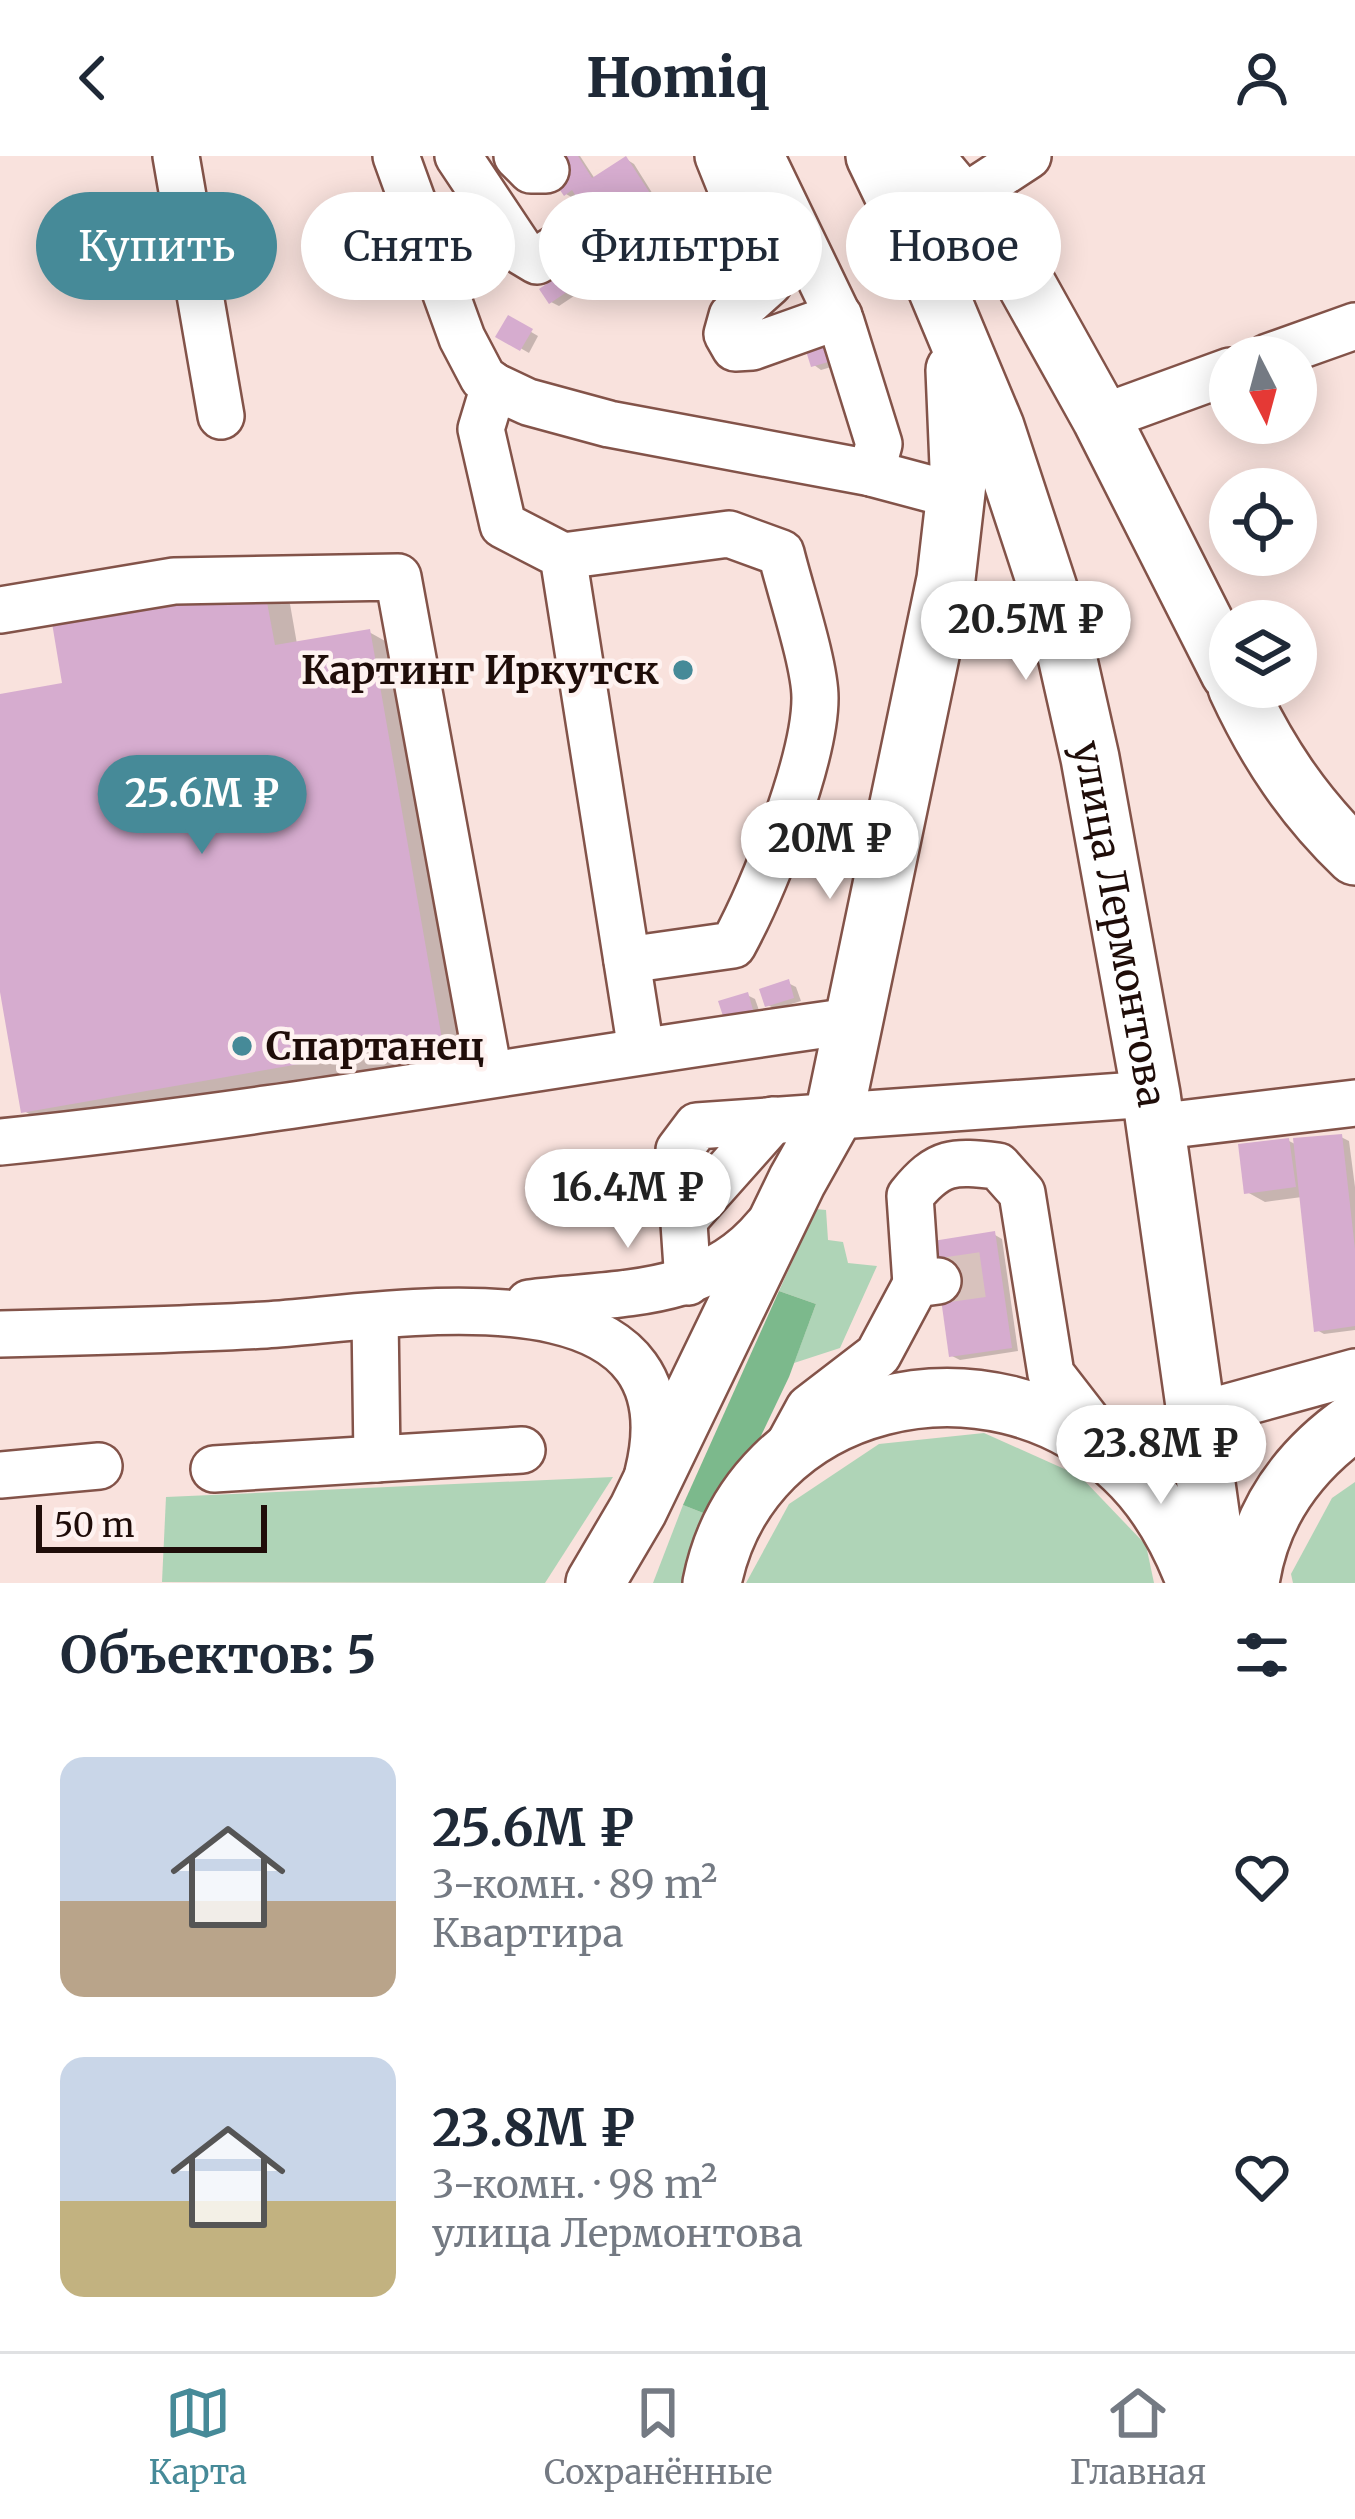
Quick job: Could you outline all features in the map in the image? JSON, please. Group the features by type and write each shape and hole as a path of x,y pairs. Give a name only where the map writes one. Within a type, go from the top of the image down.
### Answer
{"main road":[{"name":"улица Лермонтова","path":"875,156 892,192"},
{"path":"923,156 956,192"},
{"path":"595,1583 638,1510 833,1115 923,697 957,496 958,387 939,300"},
{"name":"улица Лермонтова","path":"941,300 1011,472 1060,625 1090,758 1153,1110 1220,1583"},
{"path":"1035,300 1102,418 1209,631"},
{"path":"1248,708 1297,794 1355,856"},
{"path":"712,1583 716,1560 735,1518 755,1484 784,1454 853,1412 898,1401 939,1398 1019,1408 1075,1433 1123,1466 1173,1529 1196,1583"},
{"path":"1250,1583 1259,1545 1280,1495 1303,1464 1355,1421"}],"street":[{"path":"176,156 221,416"},
{"path":"396,156 462,338 483,377 494,386 528,402 609,424 871,473 957,496"},
{"path":"458,156 521,252 539,260"},
{"path":"718,156 770,284 732,316 727,334 735,348 840,319"},
{"path":"761,156 840,319 879,443 871,473"},
{"path":"973,192 1028,156"},
{"path":"1317,340 1355,326"},
{"path":"1102,418 1209,379"},
{"path":"494,386 481,429 502,525 563,556 729,534 781,553 816,695 808,754 749,916 733,945 627,959"},
{"path":"563,556 641,1050"},
{"path":"0,610 174,580 398,578 489,1073"},
{"path":"0,1142 144,1127 851,1021"},
{"path":"688,1282 680,1150 698,1126 955,1108 1153,1110 1355,1103"},
{"path":"955,1108 958,1165"},
{"path":"784,1454 809,1408 878,1354 927,1283 910,1196 932,1170 998,1166 1022,1193 1017,1270 1051,1374 1123,1466"},
{"path":"460,1312 688,1282 714,1272 764,1231 797,1181"},
{"path":"0,1334 271,1325 460,1312 515,1311 561,1319 599,1336 636,1367 651,1401 655,1437 638,1510"},
{"path":"375,1316 377,1459"},
{"path":"1195,1416 1355,1372"},
{"path":"214,1469 522,1450"},
{"path":"0,1475 99,1466"}],"green space":[{"path":"816,1209 826,1210 828,1240 843,1242 848,1263 877,1266 840,1348 794,1363 816,1304 779,1291"},
{"path":"779,1291 816,1304 789,1377 721,1520 683,1505"},
{"path":"984,1433 1080,1476 1146,1545 1154,1583 746,1583 789,1504 879,1444"},
{"path":"613,1477 545,1583 162,1582 166,1497"},
{"path":"1355,1482 1355,1583 1293,1583 1291,1574 1332,1498"},
{"path":"683,1505 721,1520 700,1583 653,1583"}],"building":[{"path":"537,156 578,156 592,178 626,156 649,192 572,190 561,192"},
{"path":"508,315 533,329 520,351 495,337"},
{"path":"827,345 832,361 811,367 806,351"},
{"path":"264,586 275,645 370,629 442,1039 21,1113 0,992 0,694 62,683 52,623"},
{"path":"789,979 794,998 765,1007 759,989"},
{"path":"748,992 753,1010 724,1019 718,1001"},
{"path":"1342,1134 1355,1249 1355,1326 1314,1332 1293,1138"},
{"path":"1289,1138 1296,1187 1244,1194 1238,1144"},
{"path":"995,1231 1012,1348 949,1357 933,1241"}],"tunnel":[{"path":"938,1281 1001,1272"}],"place":[{"name":"Картинг Иркутск","path":"683,670"},
{"name":"Спартанец","path":"242,1046"}]}
